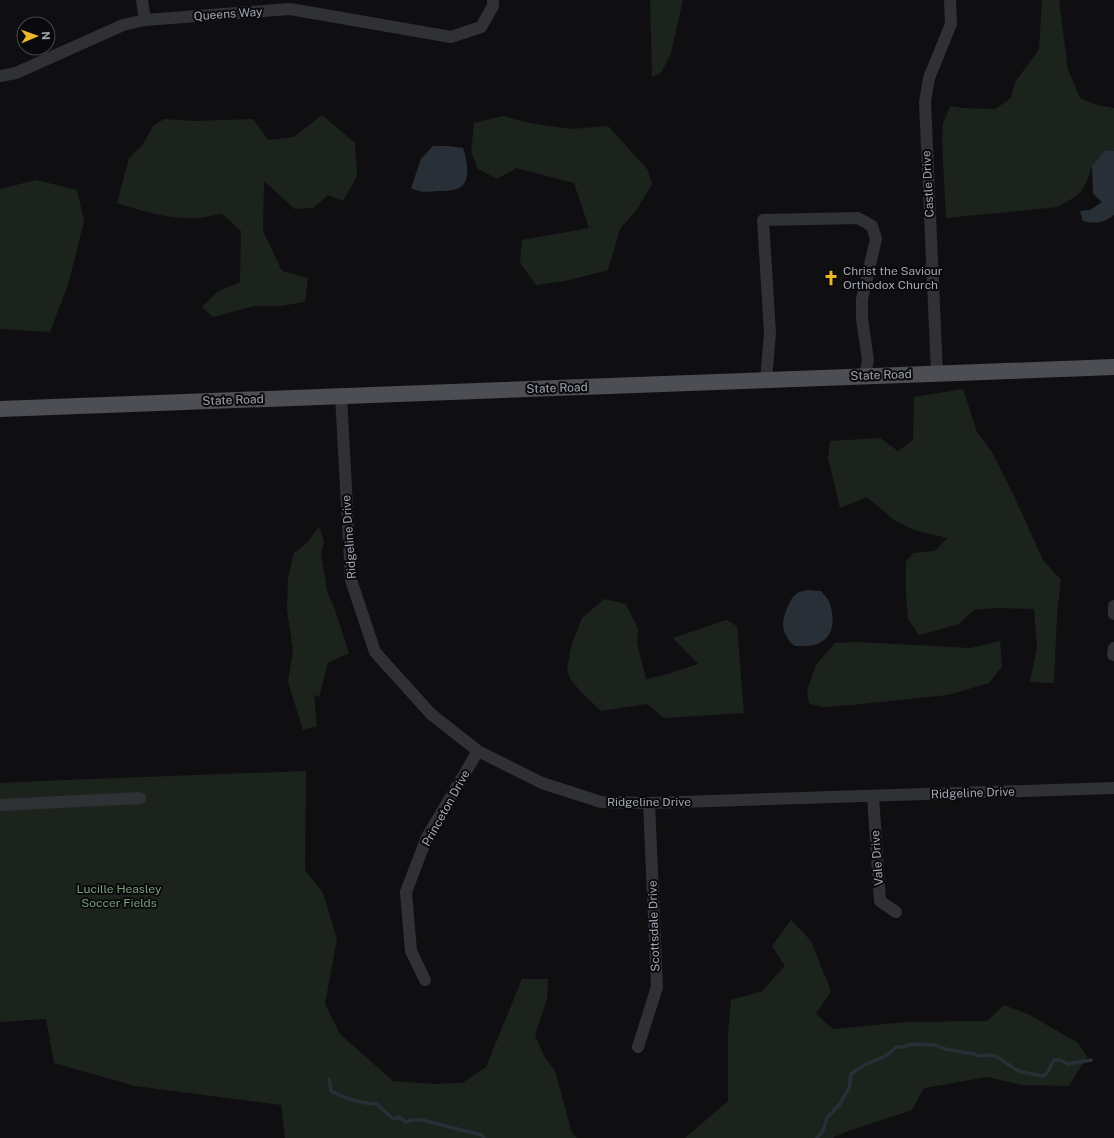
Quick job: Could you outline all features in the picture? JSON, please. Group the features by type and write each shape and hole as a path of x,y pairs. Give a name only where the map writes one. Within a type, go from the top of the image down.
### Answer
{"main road":[{"name":"State Road","path":"0,409 1114,367"}],"street":[{"path":"142,0 145,20"},
{"name":"Queens Way","path":"0,76 16,73 123,25 145,20 290,9 451,37 481,27 493,6 493,0"},
{"name":"Castle Drive","path":"937,373 925,102 929,78 951,24 950,0"},
{"path":"766,380 770,333 763,220 858,218 872,226 876,239 862,299 862,319 868,360 865,376"},
{"name":"Ridgeline Drive","path":"341,396 351,580 375,652 431,714 478,751 542,783 601,802 649,803 1114,788"},
{"path":"1114,606 1114,614"},
{"name":"Princeton Drive","path":"425,980 411,950 406,892 427,837 478,751"},
{"name":"Vale Drive","path":"873,796 880,901 896,912"},
{"path":"0,805 140,798"},
{"name":"Scottsdale Drive","path":"638,1047 657,987 649,803"}],"green space":[{"path":"650,0 683,0 671,53 661,73 652,77"},
{"path":"1042,0 1059,0 1068,70 1080,98 1097,105 1114,108 1114,151 1105,150 1092,166 1087,181 1081,192 1058,207 946,218 942,140 943,123 950,106 995,109 1011,98 1015,82 1039,49"},
{"path":"322,115 355,143 357,176 343,201 328,195 313,208 295,209 264,181 263,231 282,271 308,278 305,302 281,306 254,306 213,317 202,307 217,292 240,282 241,231 222,214 197,218 174,217 145,212 117,203 129,158 142,146 153,126 164,119 195,121 253,119 268,140 294,137"},
{"path":"503,116 530,123 571,129 608,126 648,170 652,184 637,209 620,229 608,270 565,281 536,285 520,263 522,240 589,228 574,183 516,168 497,179 478,169 471,152 474,123"},
{"path":"36,180 77,190 84,221 68,285 50,332 0,329 0,189"},
{"path":"963,389 977,432 992,452 1043,560 1061,580 1057,614 1054,683 1030,682 1037,647 1034,609 996,608 974,610 959,624 919,635 908,619 906,596 906,561 914,553 935,551 947,538 914,530 894,520 867,497 840,508 828,458 830,441 880,438 898,451 913,440 914,397"},
{"path":"319,527 324,541 321,554 327,591 349,653 328,663 319,697 314,695 317,726 303,730 288,682 293,650 287,610 288,578 294,552 305,545"},
{"path":"604,599 626,604 638,629 637,643 646,679 668,674 698,664 673,638 726,620 737,626 744,713 664,718 647,704 601,711 571,680 567,670 571,646 582,618"},
{"path":"1000,641 1002,666 989,683 948,695 822,707 809,704 807,690 816,665 835,643 859,642 970,648"},
{"name":"Lucille Heasley Soccer Fields","path":"306,771 305,870 323,893 337,939 325,1004 340,1034 393,1081 434,1084 462,1083 486,1067 522,979 548,979 547,999 535,1035 544,1056 555,1071 572,1133 577,1138 285,1138 281,1105 135,1086 54,1063 46,1019 0,1022 0,783"},
{"path":"791,920 811,941 831,991 816,1014 833,1029 907,1022 987,1021 1004,1005 1030,1015 1078,1043 1087,1057 1069,1086 1022,1085 987,1077 924,1088 912,1110 845,1132 833,1138 685,1138 728,1101 728,1034 731,1000 762,991 785,966 772,946"}],"shaded area":[{"path":"433,146 463,148 467,164 467,176 466,181 459,188 449,191 427,192 418,191 411,188 421,159"},
{"path":"1105,150 1114,151 1114,215 1107,220 1100,222 1083,221 1080,211 1090,210 1102,202 1093,194 1092,166"},
{"path":"808,590 821,591 829,601 832,610 832,628 827,637 817,644 812,646 795,646 785,634 783,625 784,617 796,594"}],"waterway":[{"path":"817,1138 823,1131 827,1118 840,1104 849,1088 851,1074 863,1066 886,1056 896,1047 903,1047 912,1044 935,1045 945,1049 980,1056 996,1056 1018,1071 1043,1076 1047,1073 1054,1060 1060,1060 1068,1064 1091,1060"},
{"path":"329,1079 331,1091 354,1100 377,1104 393,1119 399,1117 406,1122 412,1120 422,1120 481,1135 484,1138"}],"place":[{"name":"Christ the Saviour Orthodox Church","path":"831,278"}]}
